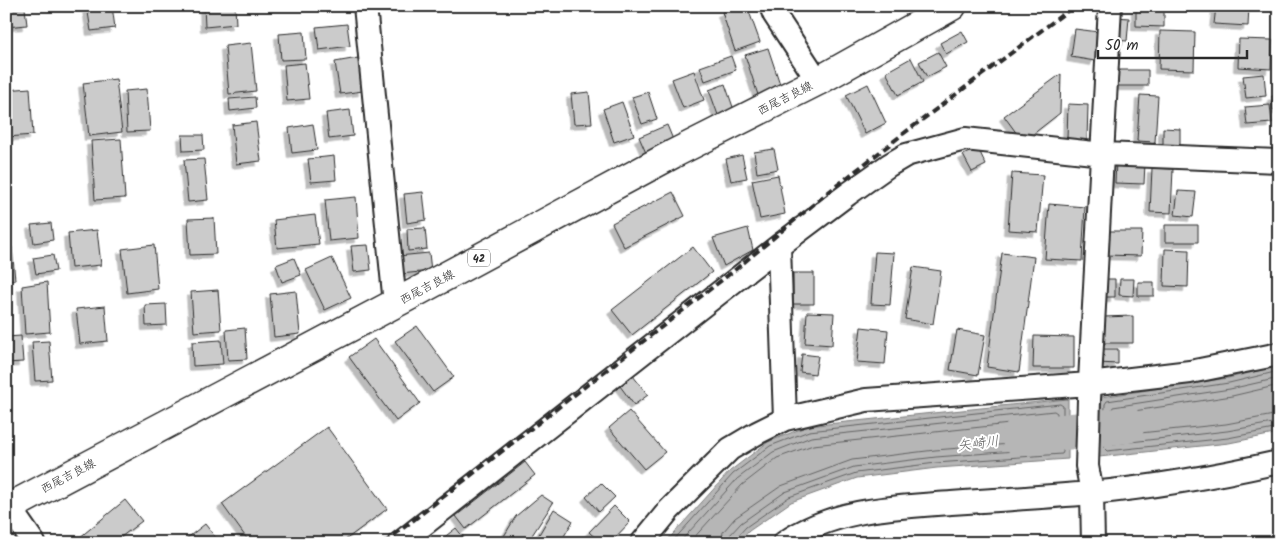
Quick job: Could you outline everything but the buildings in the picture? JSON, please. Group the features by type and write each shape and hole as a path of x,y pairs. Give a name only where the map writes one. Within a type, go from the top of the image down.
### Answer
{"main road":[{"name":"西尾吉良線","path":"8,508 395,304 673,154 818,81 952,6"}],"street":[{"path":"365,6 395,304"},
{"path":"771,6 774,14 818,81"},
{"path":"1093,543 1092,493 1087,466 1089,392 1110,6"},
{"path":"400,543 780,246 888,165 906,155 965,139 1103,154 1279,161"},
{"path":"780,246 785,419"},
{"path":"642,543 669,510 730,449 756,433 785,419 866,400 1089,392 1279,354"},
{"path":"784,543 799,532 838,517 893,507 1092,493 1225,474 1279,462"},
{"path":"8,508 34,543"}],"water":[{"path":"1279,366 1279,433 1229,443 1099,457 1101,397 1228,378"},
{"path":"1068,399 1068,459 937,468 857,478 791,502 749,531 738,543 665,543 730,471 768,442 808,426"}],"waterway":[{"name":"矢崎川","path":"1019,437 1127,425"}],"railway":[{"path":"384,543 736,269 826,194 903,134 1074,6"}]}
